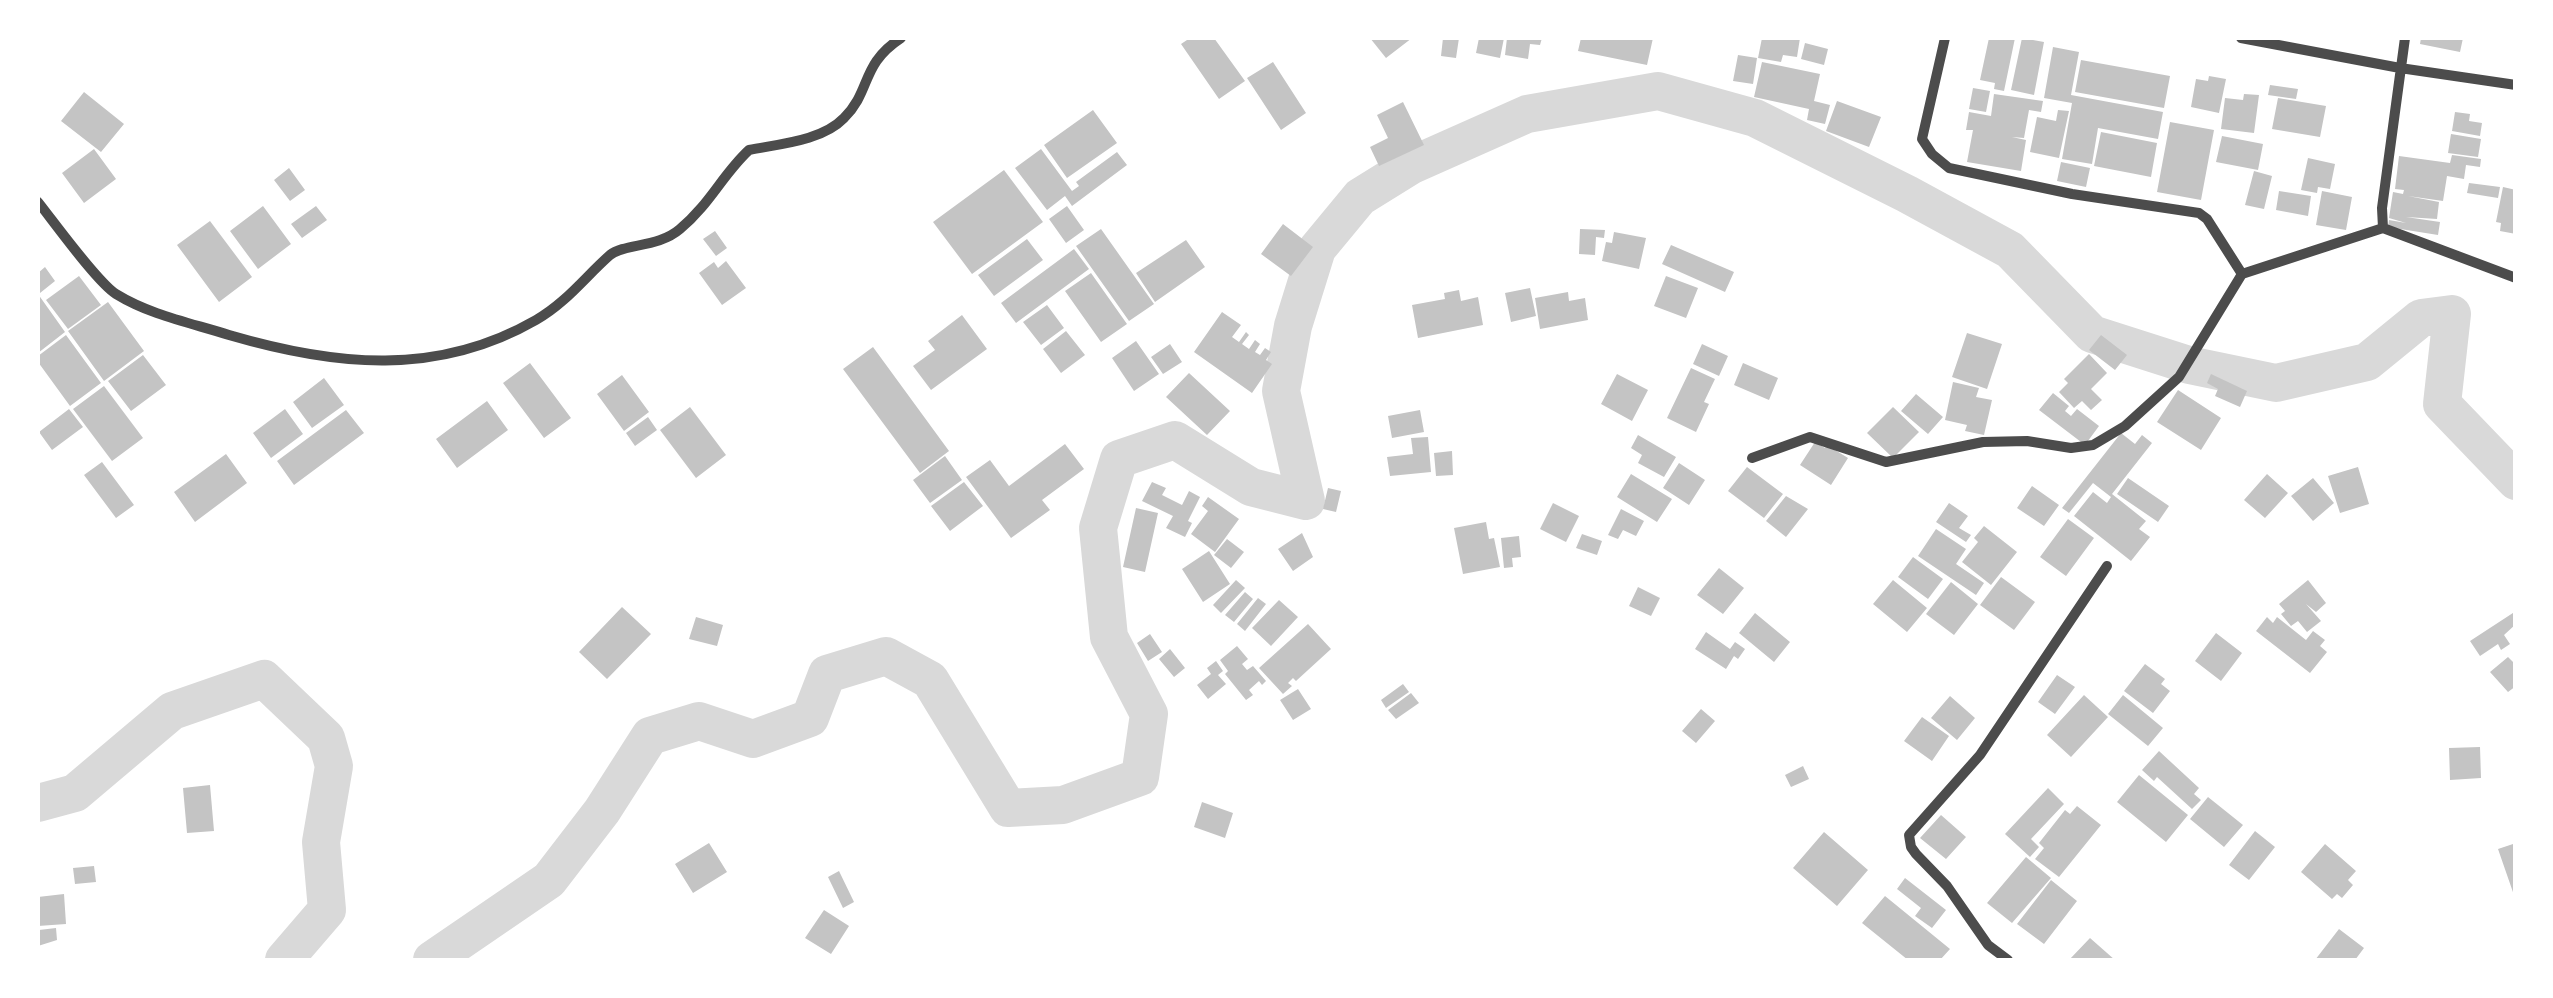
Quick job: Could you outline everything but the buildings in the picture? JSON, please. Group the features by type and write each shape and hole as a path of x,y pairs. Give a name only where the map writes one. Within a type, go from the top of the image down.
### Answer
{"street":[{"path":"38,202 112,292 154,312 282,350 385,363 458,354 536,320 581,287 611,254 650,246 676,234 706,206 749,150 805,139 844,120 858,99 871,66 884,49 902,38"},
{"path":"1945,38 1922,140 1948,168 2072,194 2199,213 2207,219 2242,274"},
{"path":"2241,38 2516,86"},
{"path":"2383,228 2382,208 2405,38"},
{"path":"1752,458 1810,437 1886,462 1984,442 2027,440 2071,448 2093,445 2125,426 2179,377 2242,274 2383,228 2516,278"},
{"path":"2008,960 1988,945 1946,886 1910,847 1909,835 1980,756 2107,566"}],"waterway":[{"path":"432,960 549,880 602,811 650,736 699,721 753,739 810,718 827,674 886,656 930,680 1008,808 1063,805 1140,777 1149,714 1109,637 1098,528 1119,459 1175,440 1251,487 1306,501 1281,391 1293,326 1317,249 1360,197 1410,166 1527,114 1658,91 1755,118 2010,250 2092,334 2189,365 2276,383 2367,362 2421,318 2452,314 2442,404 2516,481"},
{"path":"38,803 75,793 172,711 264,679 326,738 334,766 321,842 327,910 284,960"}]}
